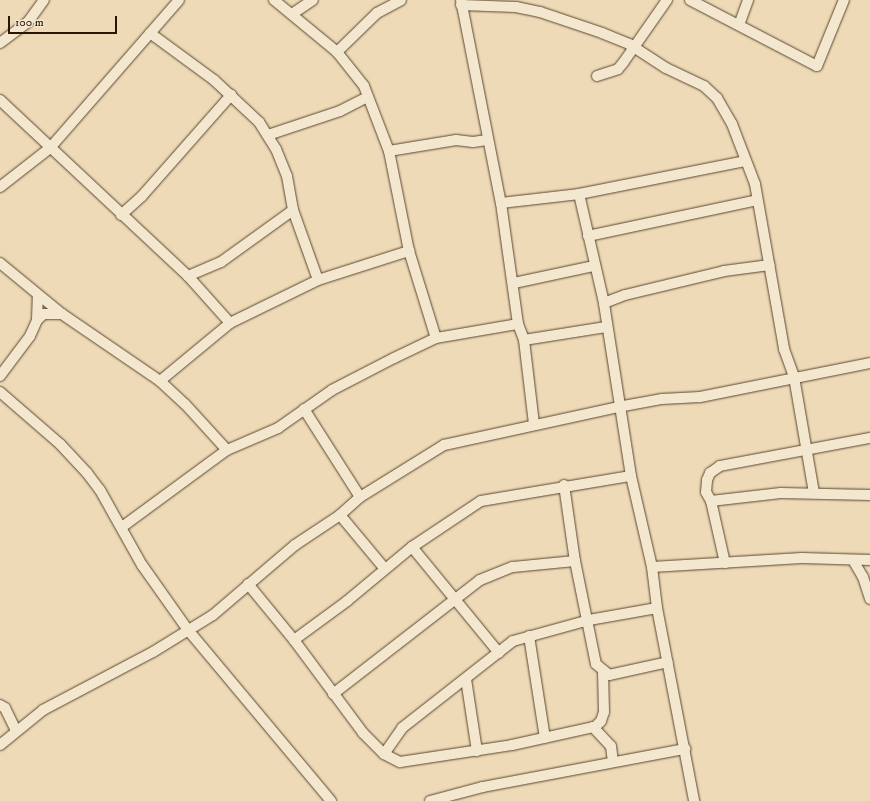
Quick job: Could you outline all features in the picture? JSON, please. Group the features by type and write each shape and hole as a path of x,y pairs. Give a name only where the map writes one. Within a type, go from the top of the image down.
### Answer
{"street":[{"path":"0,43 28,22 44,0"},
{"path":"0,187 50,148 179,0"},
{"path":"274,0 337,52 364,86 389,151 409,252 436,338"},
{"path":"292,14 313,0"},
{"path":"337,52 377,13 401,0"},
{"path":"597,76 618,69 667,0"},
{"path":"690,0 816,66 844,0"},
{"path":"739,25 748,0"},
{"path":"534,424 524,340 518,324 514,282 501,203 487,140 461,2 516,7 540,12 602,33 634,48 666,68 712,91 732,124 755,184 784,349 794,377 814,493"},
{"path":"150,34 231,95 250,112 268,135 286,176 293,210 318,280"},
{"path":"121,216 142,196 231,95"},
{"path":"268,135 340,111 367,97"},
{"path":"0,100 121,216 188,276 230,323"},
{"path":"389,151 456,140 473,142 487,140"},
{"path":"501,203 579,194 745,161"},
{"path":"579,194 594,266 604,303 606,327 618,407 631,476 652,567 657,608 694,801"},
{"path":"588,236 757,200"},
{"path":"188,276 221,262 293,210"},
{"path":"160,381 230,323 318,280 409,252"},
{"path":"0,263 62,314 160,381 185,404 227,450"},
{"path":"604,303 625,295 724,271 770,265"},
{"path":"514,282 594,266"},
{"path":"0,376 30,336 37,320 38,295"},
{"path":"37,320 44,314 62,314"},
{"path":"122,527 227,450 278,428 332,390 436,338 518,324"},
{"path":"524,340 606,327"},
{"path":"0,745 43,710 153,652 213,615 296,545 340,515 360,497 444,445 534,424 618,407 662,399 700,397 870,363"},
{"path":"0,392 79,463 100,490 142,565 188,630 332,801"},
{"path":"304,409 360,497"},
{"path":"724,563 711,501 706,492 707,480 710,473 720,466 870,438"},
{"path":"294,640 347,601 412,547 482,501 564,486 631,476"},
{"path":"564,486 575,561 589,620 593,656 596,664 609,675 668,662"},
{"path":"711,501 781,493 870,495"},
{"path":"340,515 385,569"},
{"path":"412,547 499,653"},
{"path":"652,567 802,558 870,560"},
{"path":"853,560 863,577 870,599"},
{"path":"333,694 480,580 513,567 575,561"},
{"path":"248,584 294,640 333,694 363,732 384,754 400,762 477,751 595,727 601,721 604,712 603,671"},
{"path":"384,754 402,728 513,641 589,620 657,608"},
{"path":"529,636 545,738"},
{"path":"466,679 477,751"},
{"path":"0,704 5,708 16,731"},
{"path":"595,727 611,746 613,762"},
{"path":"430,801 483,787 685,749"}]}
